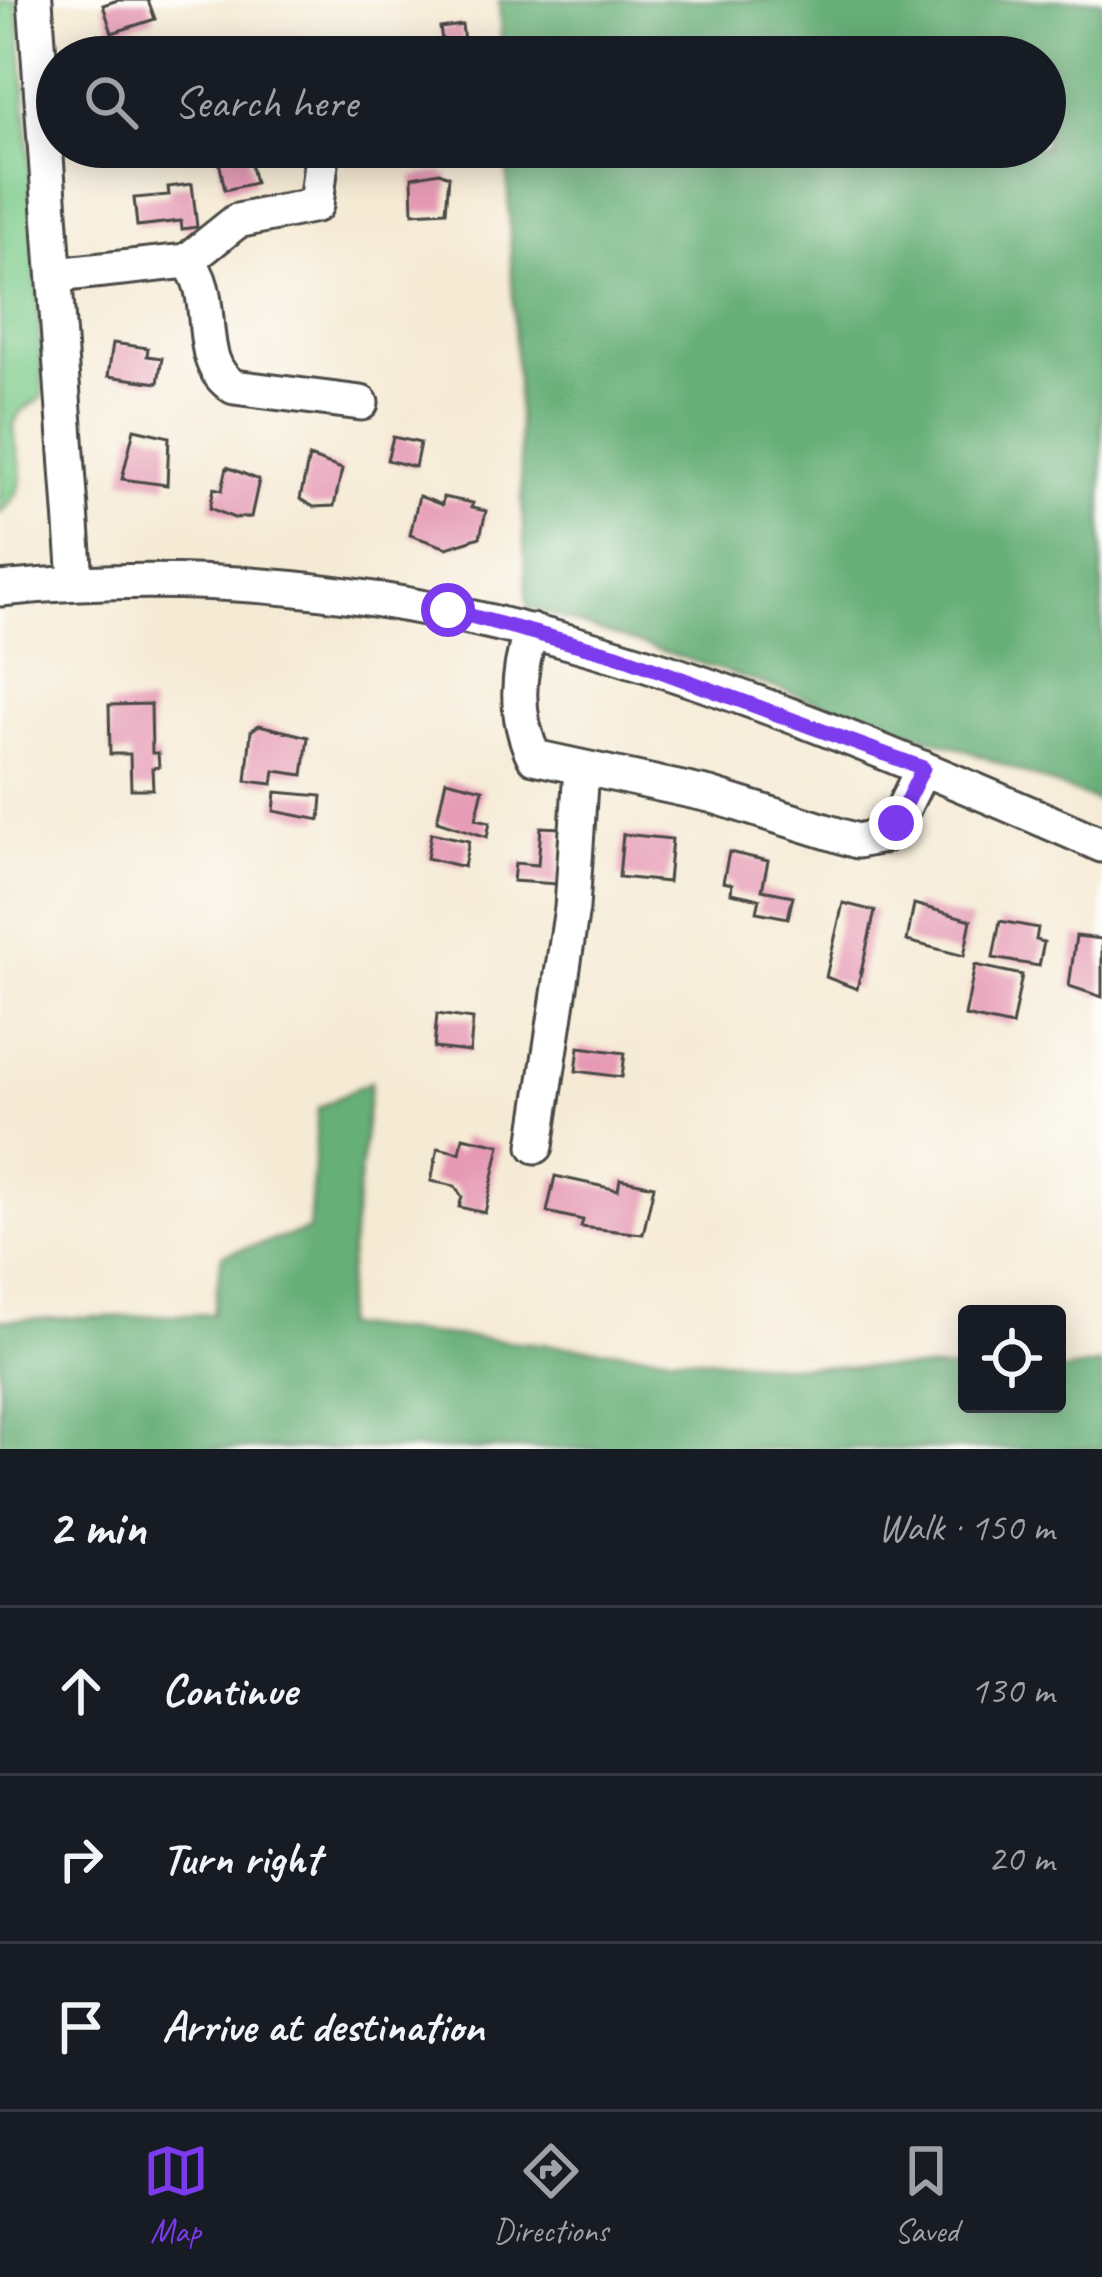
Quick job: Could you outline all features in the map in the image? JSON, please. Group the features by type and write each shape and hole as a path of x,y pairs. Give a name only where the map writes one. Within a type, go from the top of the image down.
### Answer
{"street":[{"path":"35,0 38,36"},
{"path":"48,168 76,581"},
{"path":"56,274 187,261 237,221 316,205 320,168"},
{"path":"187,261 202,287 221,380 234,387 361,403"},
{"path":"0,589 169,579 304,586 531,631 757,702 1102,845"},
{"path":"531,631 518,699 521,731 534,757 710,795 856,841 884,836 896,823 923,768"},
{"path":"536,1146 572,908 581,768"}],"green space":[{"path":"0,0 17,0 43,397 20,412 14,424 21,479 12,501 0,513"},
{"path":"499,0 1102,0 1102,803 960,748 527,607 507,168 1066,168 1066,36 501,36"},
{"path":"371,1081 342,1326 778,1365 958,1370 958,1413 1066,1413 1066,1370 1102,1364 1102,1449 0,1449 0,1320 213,1314 222,1255 309,1230 318,1108"}],"building":[{"path":"148,0 155,19 112,33 103,5"},
{"path":"462,25 463,36 441,36 440,28"},
{"path":"220,168 251,168 255,183 225,190"},
{"path":"439,172 449,176 446,211 413,213 412,177"},
{"path":"192,184 197,227 182,229 181,221 137,226 134,198 169,195 168,187"},
{"path":"113,343 148,348 147,356 162,358 158,383 108,376"},
{"path":"134,429 169,437 167,485 122,479"},
{"path":"393,437 420,443 415,467 387,460"},
{"path":"309,457 342,469 334,506 314,507 300,499"},
{"path":"227,467 259,480 251,517 234,518 210,508 214,488 222,490"},
{"path":"419,496 442,505 443,497 473,503 471,508 486,511 480,537 447,548 410,535"},
{"path":"151,704 152,753 158,753 159,767 152,768 153,789 131,789 130,754 110,754 109,705"},
{"path":"259,725 308,737 303,775 275,771 273,784 246,781 251,731"},
{"path":"446,780 483,789 476,819 490,822 487,837 437,821"},
{"path":"276,792 322,796 320,820 274,811"},
{"path":"541,827 561,828 557,884 513,881 515,863 538,865"},
{"path":"431,833 469,841 464,867 427,858"},
{"path":"623,834 672,839 668,882 619,877"},
{"path":"729,852 768,861 762,890 793,896 788,918 757,912 760,899 731,893 732,884 723,882"},
{"path":"843,903 875,911 857,989 826,977"},
{"path":"914,904 971,920 964,956 907,941"},
{"path":"1000,921 1038,928 1036,940 1044,942 1039,966 993,958"},
{"path":"1076,936 1102,939 1102,997 1069,986"},
{"path":"975,965 1022,975 1012,1026 965,1016"},
{"path":"437,1014 473,1019 470,1052 434,1048"},
{"path":"579,1047 625,1053 622,1077 576,1071"},
{"path":"463,1137 500,1145 485,1213 459,1207 462,1197 455,1186 431,1181 438,1148 460,1153"},
{"path":"555,1176 618,1190 620,1179 654,1186 643,1234 581,1227 583,1220 547,1212"}],"route":[{"path":"448,610 617,655 757,702 923,768 896,823"}]}
